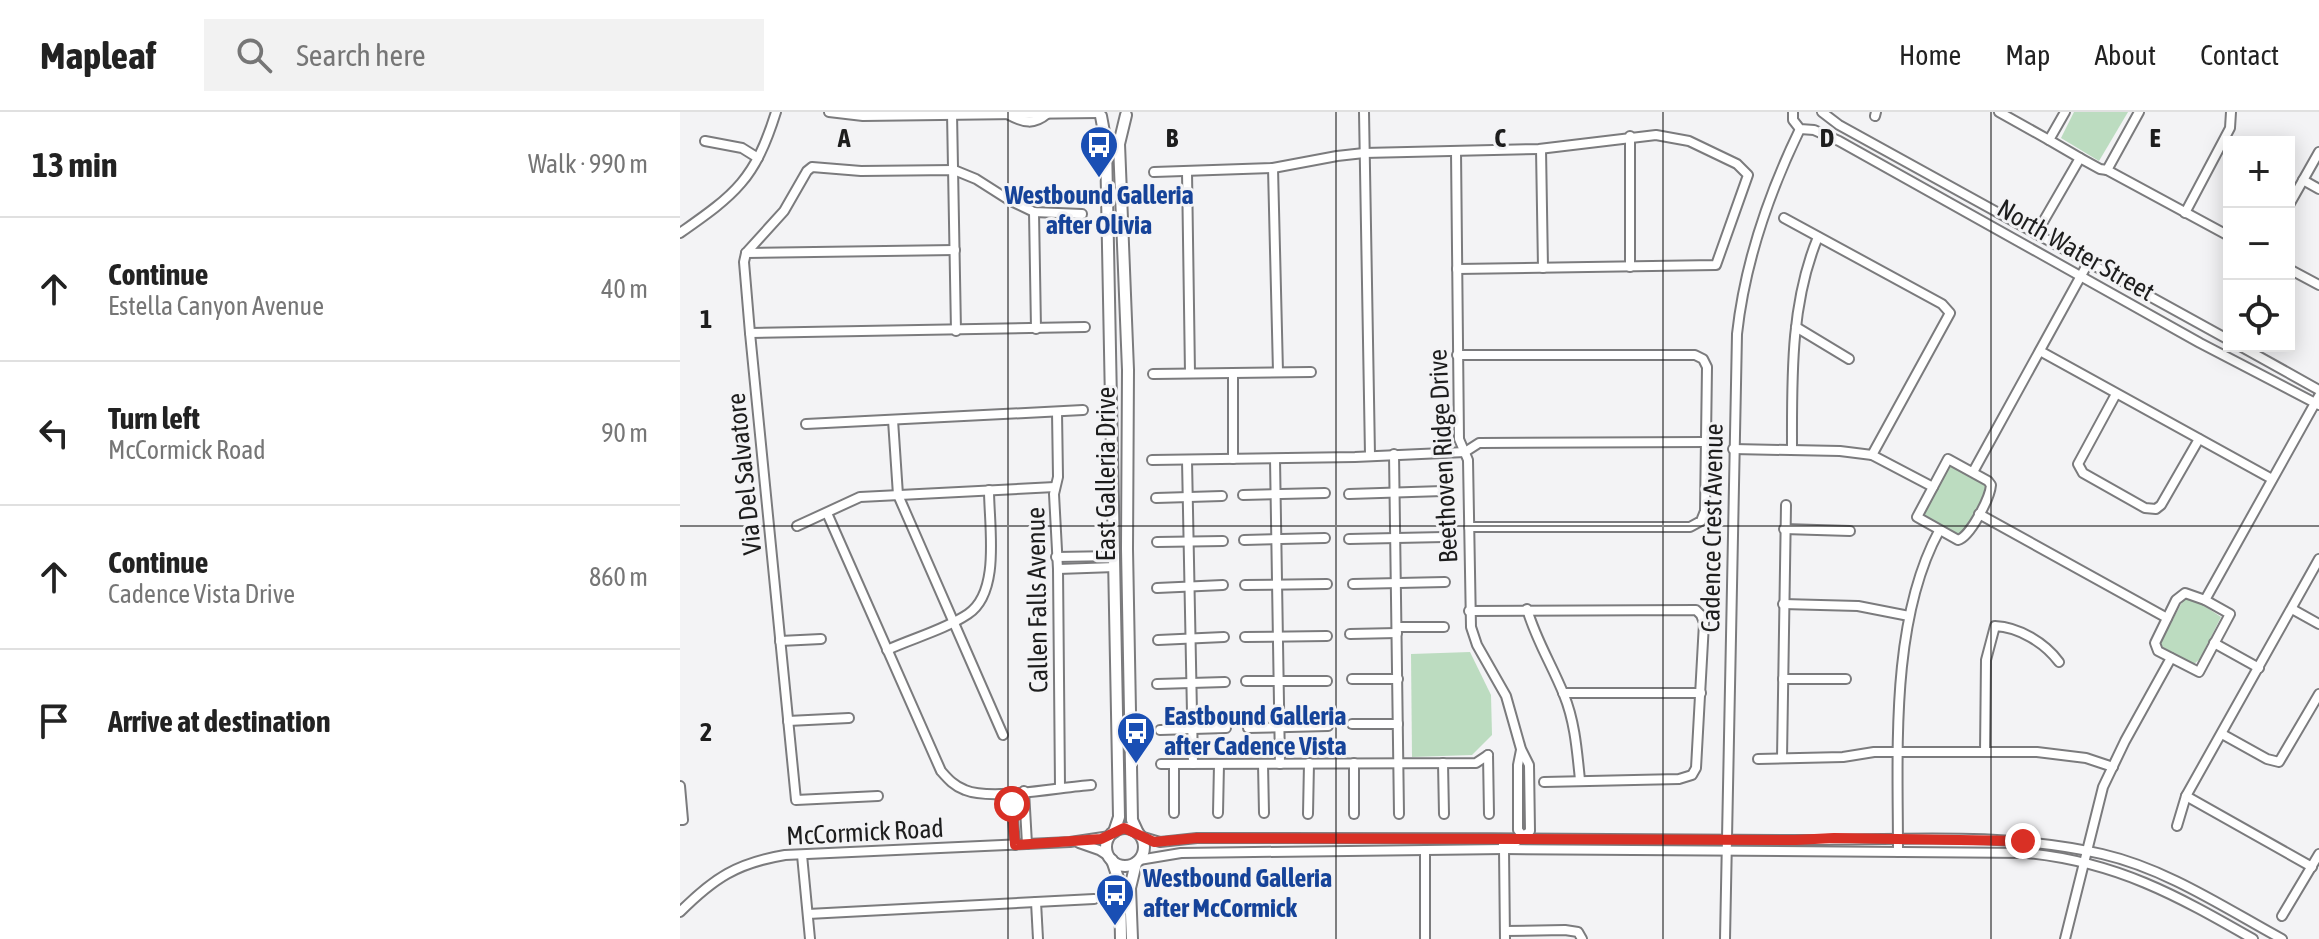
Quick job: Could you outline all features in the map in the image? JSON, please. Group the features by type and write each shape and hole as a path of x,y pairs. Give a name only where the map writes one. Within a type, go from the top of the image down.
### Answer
{"main road":[{"path":"1099,114 1114,121 1128,113"},
{"name":"East Galleria Drive","path":"1128,113 1119,144 1128,370 1127,549 1132,820 1139,835"},
{"name":"East Galleria Drive","path":"1099,114 1106,143 1115,562 1119,817 1112,834"},
{"path":"1121,939 1120,884 1107,847 1112,834 1124,828 1139,835 1144,850 1137,861 1130,888 1132,939"},
{"path":"1111,859 1122,865 1137,861"}],"street":[{"path":"680,233 732,195 758,158 776,112"},
{"path":"829,112 1009,115 1023,122 1039,122 1048,114 1099,114"},
{"path":"1364,112 1370,455"},
{"path":"1793,112 1793,120 1800,129 1814,130 1820,124 1822,112"},
{"name":"North Water Street","path":"1822,112 1835,123 2223,337"},
{"path":"1999,112 2223,233"},
{"path":"2049,140 2065,112"},
{"path":"2107,170 2139,112"},
{"path":"2185,213 2230,128 2231,112"},
{"path":"952,114 956,331"},
{"name":"Cadence Crest Avenue","path":"1725,939 1736,343 1745,278 1762,217 1800,129"},
{"name":"North Water Street","path":"1814,130 1888,167 2200,343 2318,398"},
{"path":"1154,172 1273,168 1364,153 1541,149 1656,135 1689,141 1737,164 1748,175 1716,265 1457,269"},
{"path":"1630,136 1630,267"},
{"path":"705,141 742,148 758,158"},
{"path":"1541,149 1543,268"},
{"name":"Beethoven Ridge Drive","path":"1456,151 1459,439 1468,460 1469,611 1477,645 1506,696 1521,749 1518,765 1518,830 1524,837"},
{"path":"2295,194 2319,152"},
{"path":"2036,234 2080,158"},
{"path":"746,253 784,211 812,167 861,171 954,170 1034,212 1082,214"},
{"path":"1273,168 1278,372"},
{"path":"1187,172 1190,373"},
{"path":"2303,180 2319,189"},
{"path":"1034,212 1036,329"},
{"path":"1784,218 1942,304 1950,313 1872,455"},
{"path":"1792,450 1796,327 1810,257 1818,237"},
{"path":"746,253 955,250"},
{"name":"Via Del Salvatore","path":"746,253 744,262 750,333 796,800 878,796"},
{"path":"1973,472 2088,263"},
{"path":"2295,272 2319,285"},
{"path":"750,333 1085,327"},
{"path":"1796,327 1849,359"},
{"path":"2040,351 2272,479"},
{"path":"2205,600 2318,398 2249,352"},
{"path":"1457,355 1695,355 1703,359 1707,367 1705,511 1701,521 1690,527 1469,527"},
{"path":"1153,374 1311,372"},
{"path":"1233,373 1233,459"},
{"path":"2116,394 2078,464 2083,473 2145,508 2156,509 2161,505 2199,439"},
{"path":"806,424 1083,410"},
{"name":"Callen Falls Avenue","path":"1057,412 1058,477 1055,487 1060,787"},
{"path":"893,420 898,495 1003,735"},
{"path":"1152,460 1465,452 1479,443 1706,442"},
{"path":"1733,449 1840,451 1872,455 1933,487"},
{"path":"1394,454 1399,814"},
{"path":"1275,459 1280,764"},
{"path":"1948,459 1973,472 1991,485 1989,495 1963,539 1955,540 1917,517 1948,459"},
{"path":"1187,460 1193,764"},
{"path":"797,526 860,497 1055,487"},
{"path":"887,650 953,622 977,607 990,578 989,490"},
{"path":"1349,494 1443,491"},
{"path":"1243,495 1325,493"},
{"path":"1156,498 1222,496"},
{"path":"1782,758 1786,505"},
{"path":"827,513 941,771 951,783 974,793 1091,785"},
{"path":"1979,514 2167,618"},
{"path":"1784,529 1850,531"},
{"path":"1898,852 1903,647 1920,574 1939,531"},
{"path":"1349,539 1444,537"},
{"path":"1244,540 1325,538"},
{"path":"1157,542 1223,541"},
{"path":"1056,557 1115,562"},
{"path":"2177,826 2186,796 2319,559"},
{"path":"1058,569 1115,562"},
{"path":"1353,584 1445,582"},
{"path":"1245,585 1327,584"},
{"path":"1157,588 1223,585"},
{"path":"2189,593 2205,600 2230,614 2199,672 2158,651 2155,643 2180,595 2189,593"},
{"path":"1783,604 1858,606 1909,616"},
{"path":"1527,609 1534,635 1563,693 1572,719 1580,780"},
{"path":"2292,609 2319,624"},
{"path":"1469,611 1696,610 1701,615 1704,623 1701,693 1696,768 1692,775 1679,779 1544,782"},
{"path":"1985,752 1986,660 1995,626 2009,626 2049,649 2059,662"},
{"path":"1350,634 1444,627"},
{"path":"1245,637 1327,636"},
{"path":"1158,640 1224,637"},
{"path":"780,641 821,639"},
{"path":"2214,643 2259,668"},
{"path":"2065,939 2103,787 2171,658"},
{"path":"1352,679 1398,679"},
{"path":"1783,679 1846,679"},
{"path":"1246,681 1327,681"},
{"path":"1157,684 1225,682"},
{"path":"1563,693 1701,693"},
{"path":"2222,734 2267,759 2279,762 2319,694"},
{"path":"788,721 849,718"},
{"path":"1352,724 1398,724"},
{"path":"1248,728 1328,726"},
{"path":"1160,730 1226,728"},
{"path":"1758,759 1899,751 1985,752 2086,758 2113,767"},
{"path":"1161,764 1476,763 1488,755 1489,814"},
{"path":"1308,814 1309,763"},
{"path":"1354,763 1354,814"},
{"path":"1443,763 1444,814"},
{"path":"1174,764 1174,813"},
{"path":"1218,813 1219,764"},
{"path":"1263,764 1264,813"},
{"path":"680,786 682,820"},
{"path":"1024,791 1027,844"},
{"path":"1011,792 1015,845"},
{"path":"2186,796 2312,867"},
{"name":"McCormick Road","path":"680,912 716,879 757,860 802,855 1070,842 1112,834"},
{"path":"1139,835 1160,842 1197,838 1524,837 2023,841 2086,851 2170,878 2282,939"},
{"path":"1524,837 1536,849"},
{"path":"1483,849 1512,844 1524,837"},
{"path":"1628,850 1634,838"},
{"name":"McCormick Road","path":"1070,842 1092,847 1111,859"},
{"path":"1137,861 1181,853 1483,849 2012,852 2084,862 2152,884 2253,939"},
{"path":"1504,849 1505,935 1565,930 1580,936"},
{"path":"1425,850 1425,939"},
{"path":"2282,916 2319,854"},
{"path":"802,855 810,939"},
{"path":"808,914 1094,899"},
{"path":"1036,902 1038,939"}],"green space":[{"path":"2074,112 2128,112 2099,161 2061,138"},
{"path":"1952,465 1987,485 1988,490 1962,535 1956,536 1924,519 1922,514 1946,467"},
{"path":"2185,597 2194,599 2221,617 2200,659 2194,664 2164,650 2160,643"},
{"path":"1470,652 1491,695 1492,735 1472,755 1412,757 1411,654"}],"place":[{"name":"Westbound Galleria after Olivia","path":"1099,179"},
{"name":"Eastbound Galleria after Cadence Vista","path":"1136,765"},
{"name":"Westbound Galleria after McCormick","path":"1115,927"}],"route":[{"path":"1012,804 1015,845 1101,839 1124,828 1160,842 1197,838 1524,837 2023,841"}]}
